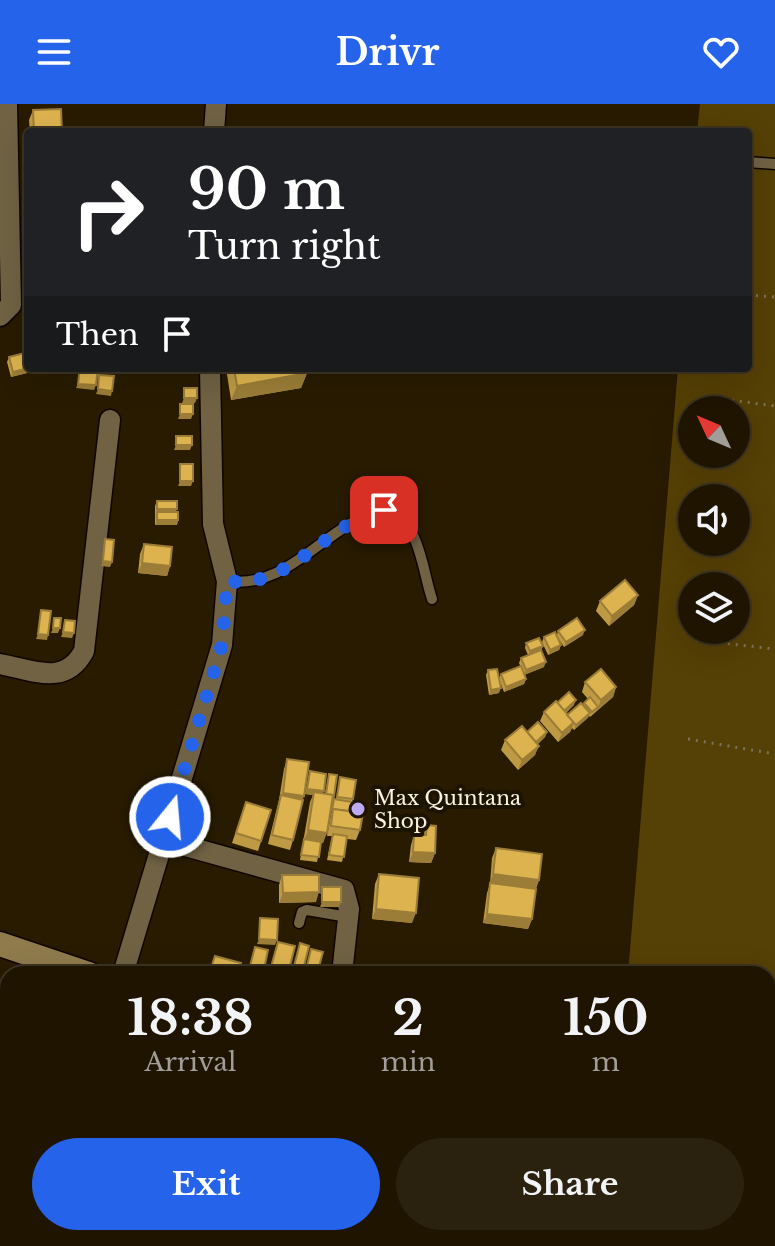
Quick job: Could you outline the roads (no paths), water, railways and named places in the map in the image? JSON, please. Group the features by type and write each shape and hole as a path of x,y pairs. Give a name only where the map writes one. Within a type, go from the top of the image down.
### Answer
{"street":[{"path":"0,316 11,305 7,104"},
{"path":"214,128 216,104"},
{"path":"125,966 222,645 227,581 213,524 210,372"},
{"path":"0,664 46,673 67,672 76,665 84,651 110,420"},
{"path":"164,840 344,890 348,899 348,917 343,966"},
{"path":"0,945 62,966"}],"lane":[{"path":"752,162 775,164"},
{"path":"227,581 246,584 270,579 353,525 384,510 398,515 414,536 432,599"},
{"path":"299,923 302,912 307,910 348,917"}],"place":[{"name":"Max Quintana Shop","path":"358,809"}]}
